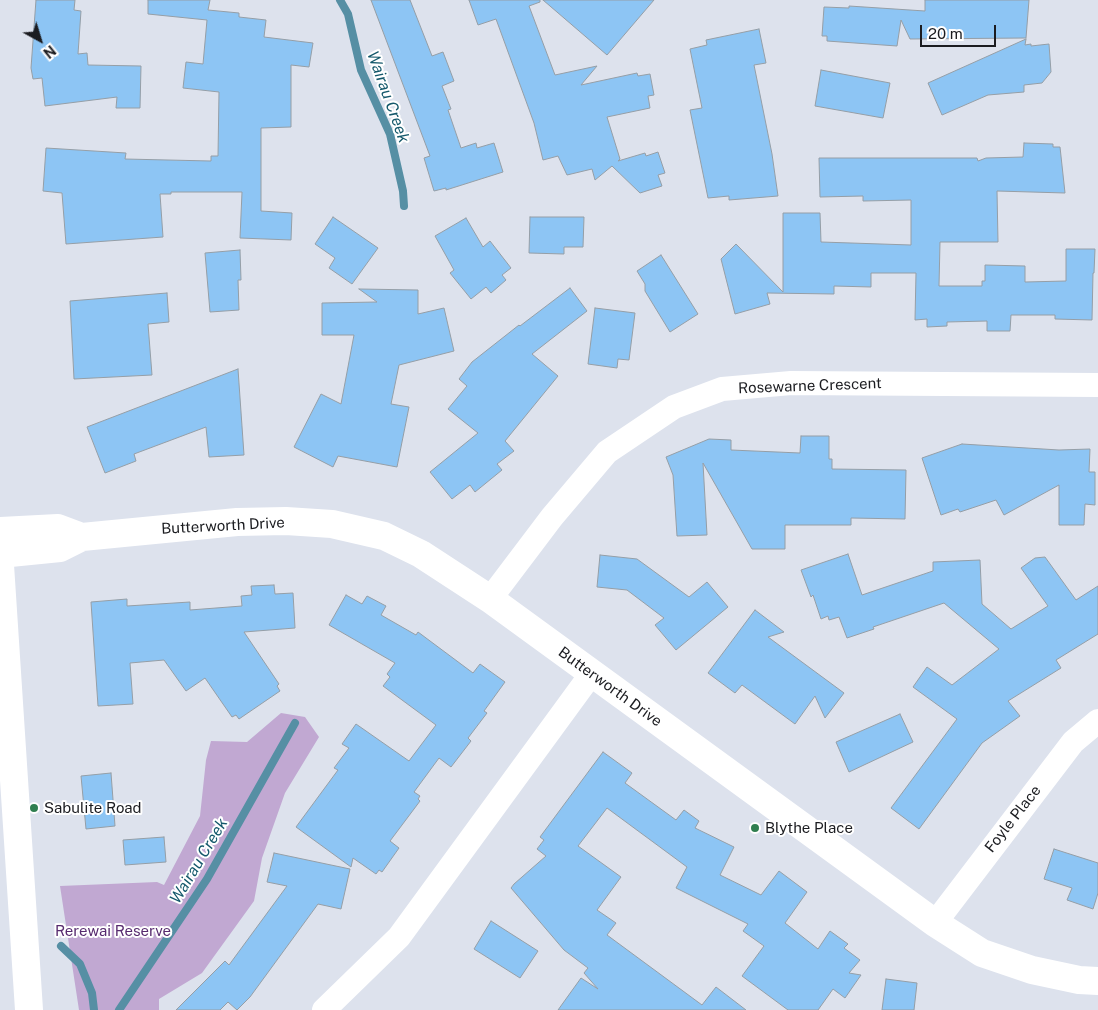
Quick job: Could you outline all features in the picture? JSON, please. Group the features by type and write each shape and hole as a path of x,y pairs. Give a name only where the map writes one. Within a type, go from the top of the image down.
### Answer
{"street":[{"name":"Rosewarne Crescent","path":"490,599 552,517 607,452 674,407 722,389 791,383 1098,384"},
{"name":"Butterworth Drive","path":"0,554 60,548 82,537 238,522 286,521 332,524 384,536 421,554 490,599 934,923 982,953 1032,970 1078,980 1098,981"},
{"name":"Butterworth Drive","path":"0,531 58,528 82,537"},
{"path":"0,565 29,1010"},
{"path":"324,1010 399,936 592,673"},
{"name":"Foyle Place","path":"934,923 1073,742 1098,721"}],"green space":[{"name":"Rerewai Reserve","path":"281,713 305,717 319,737 285,793 262,858 254,901 202,973 159,999 159,1010 79,1010 60,886 157,882 164,885 200,816 206,760 211,741 247,742"}],"building":[{"path":"36,0 75,0 74,10 81,11 78,54 87,53 88,65 141,66 140,108 116,108 117,97 45,106 42,78 33,79 31,68"},
{"path":"148,0 210,0 208,10 239,13 239,17 266,20 264,37 313,43 309,67 291,65 291,127 261,128 261,211 292,213 291,240 240,238 242,192 171,192 171,194 160,194 163,237 66,244 62,193 43,191 46,148 126,153 125,159 211,161 211,156 218,156 219,92 183,88 186,62 203,64 207,20 148,14"},
{"path":"371,0 410,0 432,56 443,52 454,81 442,86 451,109 448,110 461,148 476,143 477,148 494,143 503,172 446,190 446,188 434,191 424,158 430,156"},
{"path":"469,0 540,0 540,2 529,6 555,75 597,66 581,85 637,73 638,76 650,74 654,95 648,96 650,108 607,117 620,159 618,161 645,153 646,156 658,152 665,173 658,175 662,186 640,193 612,166 595,180 592,169 567,175 558,156 543,160 534,123 496,19 478,25"},
{"path":"543,0 654,0 607,55"},
{"path":"925,0 1029,0 1026,38 910,39 901,20 897,46 827,41 827,36 822,36 824,7 849,8 849,6 925,11"},
{"path":"759,29 766,63 754,65 772,154 778,196 729,200 729,196 708,198 690,110 702,108 690,49 707,45 706,40"},
{"path":"1026,39 1025,45 1049,44 1051,72 1042,83 1024,85 1024,92 988,95 942,115 928,83"},
{"path":"821,70 890,83 883,118 815,106"},
{"path":"1024,143 1053,144 1053,147 1060,147 1065,193 997,191 998,242 940,242 939,286 982,286 982,281 985,281 985,265 1025,266 1025,282 1066,281 1066,249 1095,249 1092,320 1055,319 1055,315 1011,315 1010,331 987,331 987,321 947,322 947,326 927,327 927,319 915,320 916,273 871,273 871,287 834,286 834,294 767,293 770,304 735,314 721,259 736,244 783,292 783,213 820,213 821,242 911,245 911,200 863,201 863,196 820,197 819,158 977,158 978,161 986,158 1023,157"},
{"path":"333,217 378,248 352,284 329,268 335,258 315,244"},
{"path":"530,217 584,217 583,247 564,247 564,254 529,253"},
{"path":"466,218 483,247 490,241 511,268 502,275 506,280 491,293 486,287 471,299 450,273 454,270 435,236"},
{"path":"240,250 239,310 210,312 205,253"},
{"path":"661,255 698,314 670,332 645,291 645,284 637,271"},
{"path":"570,288 587,311 532,354 558,376 505,441 514,451 497,464 502,470 475,492 470,485 452,499 430,472 478,433 448,409 467,386 459,379 472,362"},
{"path":"359,289 418,290 418,314 444,308 454,351 399,365 391,404 409,407 397,467 338,456 333,467 294,447 321,394 341,404 354,335 322,335 322,303 377,302"},
{"path":"167,293 169,322 148,324 152,375 74,379 70,301"},
{"path":"595,308 635,313 629,360 618,359 617,368 588,364"},
{"path":"238,369 244,455 209,457 206,427 134,454 136,461 105,473 87,427"},
{"path":"801,436 829,436 829,459 832,459 832,469 906,470 905,519 851,518 851,525 785,525 785,549 752,549 703,463 707,535 677,536 673,475 666,457 709,439 731,440 731,450 800,453"},
{"path":"962,444 1059,450 1090,449 1089,472 1095,472 1095,505 1085,504 1084,525 1059,525 1059,485 1004,515 996,500 960,512 958,509 941,515 922,458"},
{"path":"848,554 862,595 933,571 933,562 980,560 982,604 1011,629 1048,606 1021,568 1035,558 1045,557 1076,600 1098,586 1098,634 1056,660 1061,668 1008,701 1020,716 982,743 919,829 891,808 957,719 913,687 927,667 952,685 999,649 944,603 873,627 874,629 847,638 839,617 829,620 828,616 821,619 813,595 811,597 801,570"},
{"path":"600,555 637,559 689,597 707,582 728,607 676,650 655,625 664,618 627,590 597,587"},
{"path":"274,585 275,594 293,593 295,628 244,632 279,684 277,686 280,691 239,719 236,715 232,717 205,678 186,691 164,660 130,663 133,704 98,706 91,602 127,599 127,606 190,602 190,610 242,606 241,596 252,595 251,586"},
{"path":"346,595 362,604 367,596 386,606 381,615 416,635 418,632 473,673 480,664 505,682 484,711 487,713 468,738 471,741 451,767 439,758 414,792 420,796 418,799 420,801 390,841 399,848 382,872 379,870 376,874 353,858 351,867 296,827 338,770 334,768 349,748 342,744 356,724 409,761 436,725 383,686 390,677 387,674 395,663 329,625"},
{"path":"755,610 784,632 768,637 844,693 825,718 815,696 795,724 742,685 735,693 708,673"},
{"path":"900,714 913,742 849,772 836,742"},
{"path":"603,752 632,773 625,783 676,820 684,810 699,821 695,828 734,847 720,875 761,895 779,871 807,892 785,923 818,949 830,931 848,944 844,948 860,960 849,973 861,975 845,998 833,989 818,1010 788,1010 742,976 764,946 743,931 748,924 676,888 687,867 607,808 578,846 621,877 597,910 616,923 607,935 702,1005 716,987 746,1010 558,1010 581,978 598,989 584,973 588,968 564,950 511,888 546,856 537,849 544,840 540,837"},
{"path":"111,773 115,826 86,829 81,776"},
{"path":"164,837 166,862 125,865 123,840"},
{"path":"1054,849 1098,863 1098,893 1093,909 1067,900 1072,888 1044,879"},
{"path":"274,853 350,869 341,909 318,904 250,997 237,1010 228,1002 220,1010 176,1010 225,961 229,965 287,886 267,882"},
{"path":"491,921 538,951 520,978 474,949"},
{"path":"886,979 917,983 914,1010 882,1010"}],"waterway":[{"name":"Wairau Creek","path":"340,0 348,14 361,70 390,134 403,191 404,206"},
{"name":"Wairau Creek","path":"119,1010 207,879 295,723"},
{"path":"61,946 80,964 92,993 94,1010"}],"place":[{"name":"Sabulite Road","path":"34,808"},
{"name":"Blythe Place","path":"755,828"}]}
